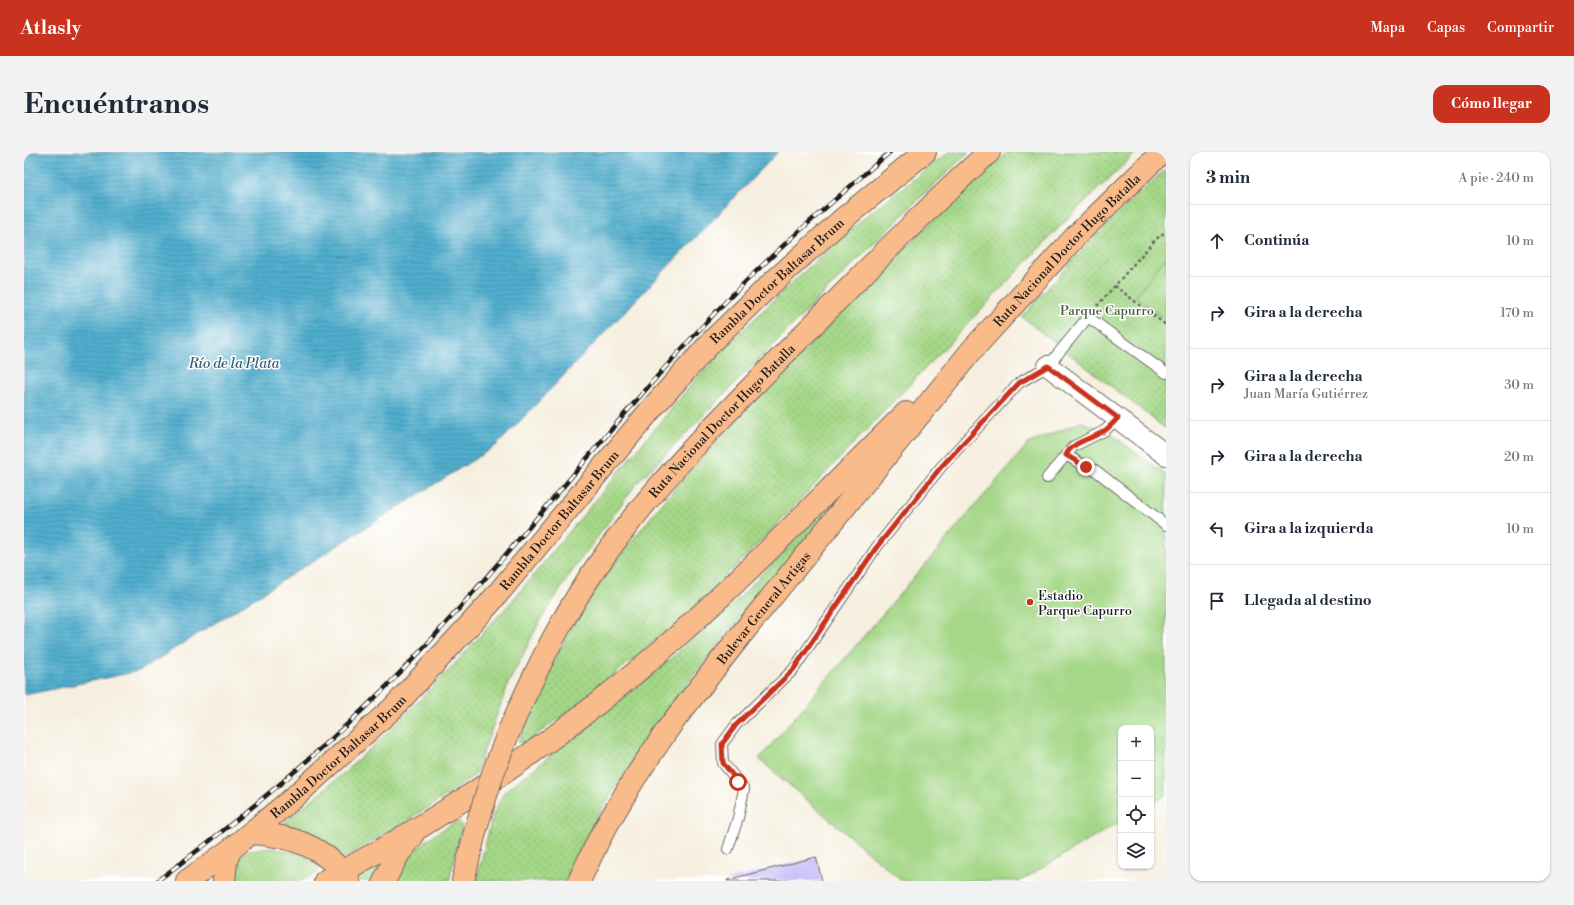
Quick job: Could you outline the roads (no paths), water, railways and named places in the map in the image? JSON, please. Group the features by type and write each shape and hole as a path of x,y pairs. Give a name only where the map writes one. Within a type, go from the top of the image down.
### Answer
{"highway":[{"name":"Rambla Doctor Baltasar Brum","path":"187,881 252,833 348,750 393,708 489,604 654,407 713,340 771,284 844,218 925,152"},
{"name":"Ruta Nacional Doctor Hugo Batalla","path":"463,881 476,828 493,773 510,731 548,647 609,549 639,510 697,445 769,369 930,206 990,152"},
{"name":"Ruta Nacional Doctor Hugo Batalla","path":"972,350 1076,236 1162,152"},
{"path":"252,833 272,834 299,841 317,848 339,878 418,830 544,744 670,643 803,518 972,350"},
{"name":"Bulevar General Artigas","path":"579,881 600,837 634,779 672,723 749,625 972,350"},
{"path":"384,881 399,853 418,830"},
{"path":"224,881 226,862 230,850"}],"street":[{"path":"1048,366 1166,455"}],"lane":[{"path":"728,849 738,818 744,789 723,763 722,744 736,725 793,670 876,548 941,467 1019,383 1048,366 1088,317 1166,373"},
{"path":"1047,478 1074,446 1104,431 1118,418"},
{"path":"1066,455 1086,467 1095,470 1166,525"}],"water":[{"name":"Río de la Plata","path":"24,152 778,152 497,445 139,671 25,695"}],"railway":[{"path":"157,881 259,802 356,717 416,656 454,614 638,398 714,314 778,251 890,152"}],"place":[{"name":"Estadio Parque Capurro","path":"1030,602"}],"park label":[{"name":"Parque Capurro","path":"1107,310"}]}
